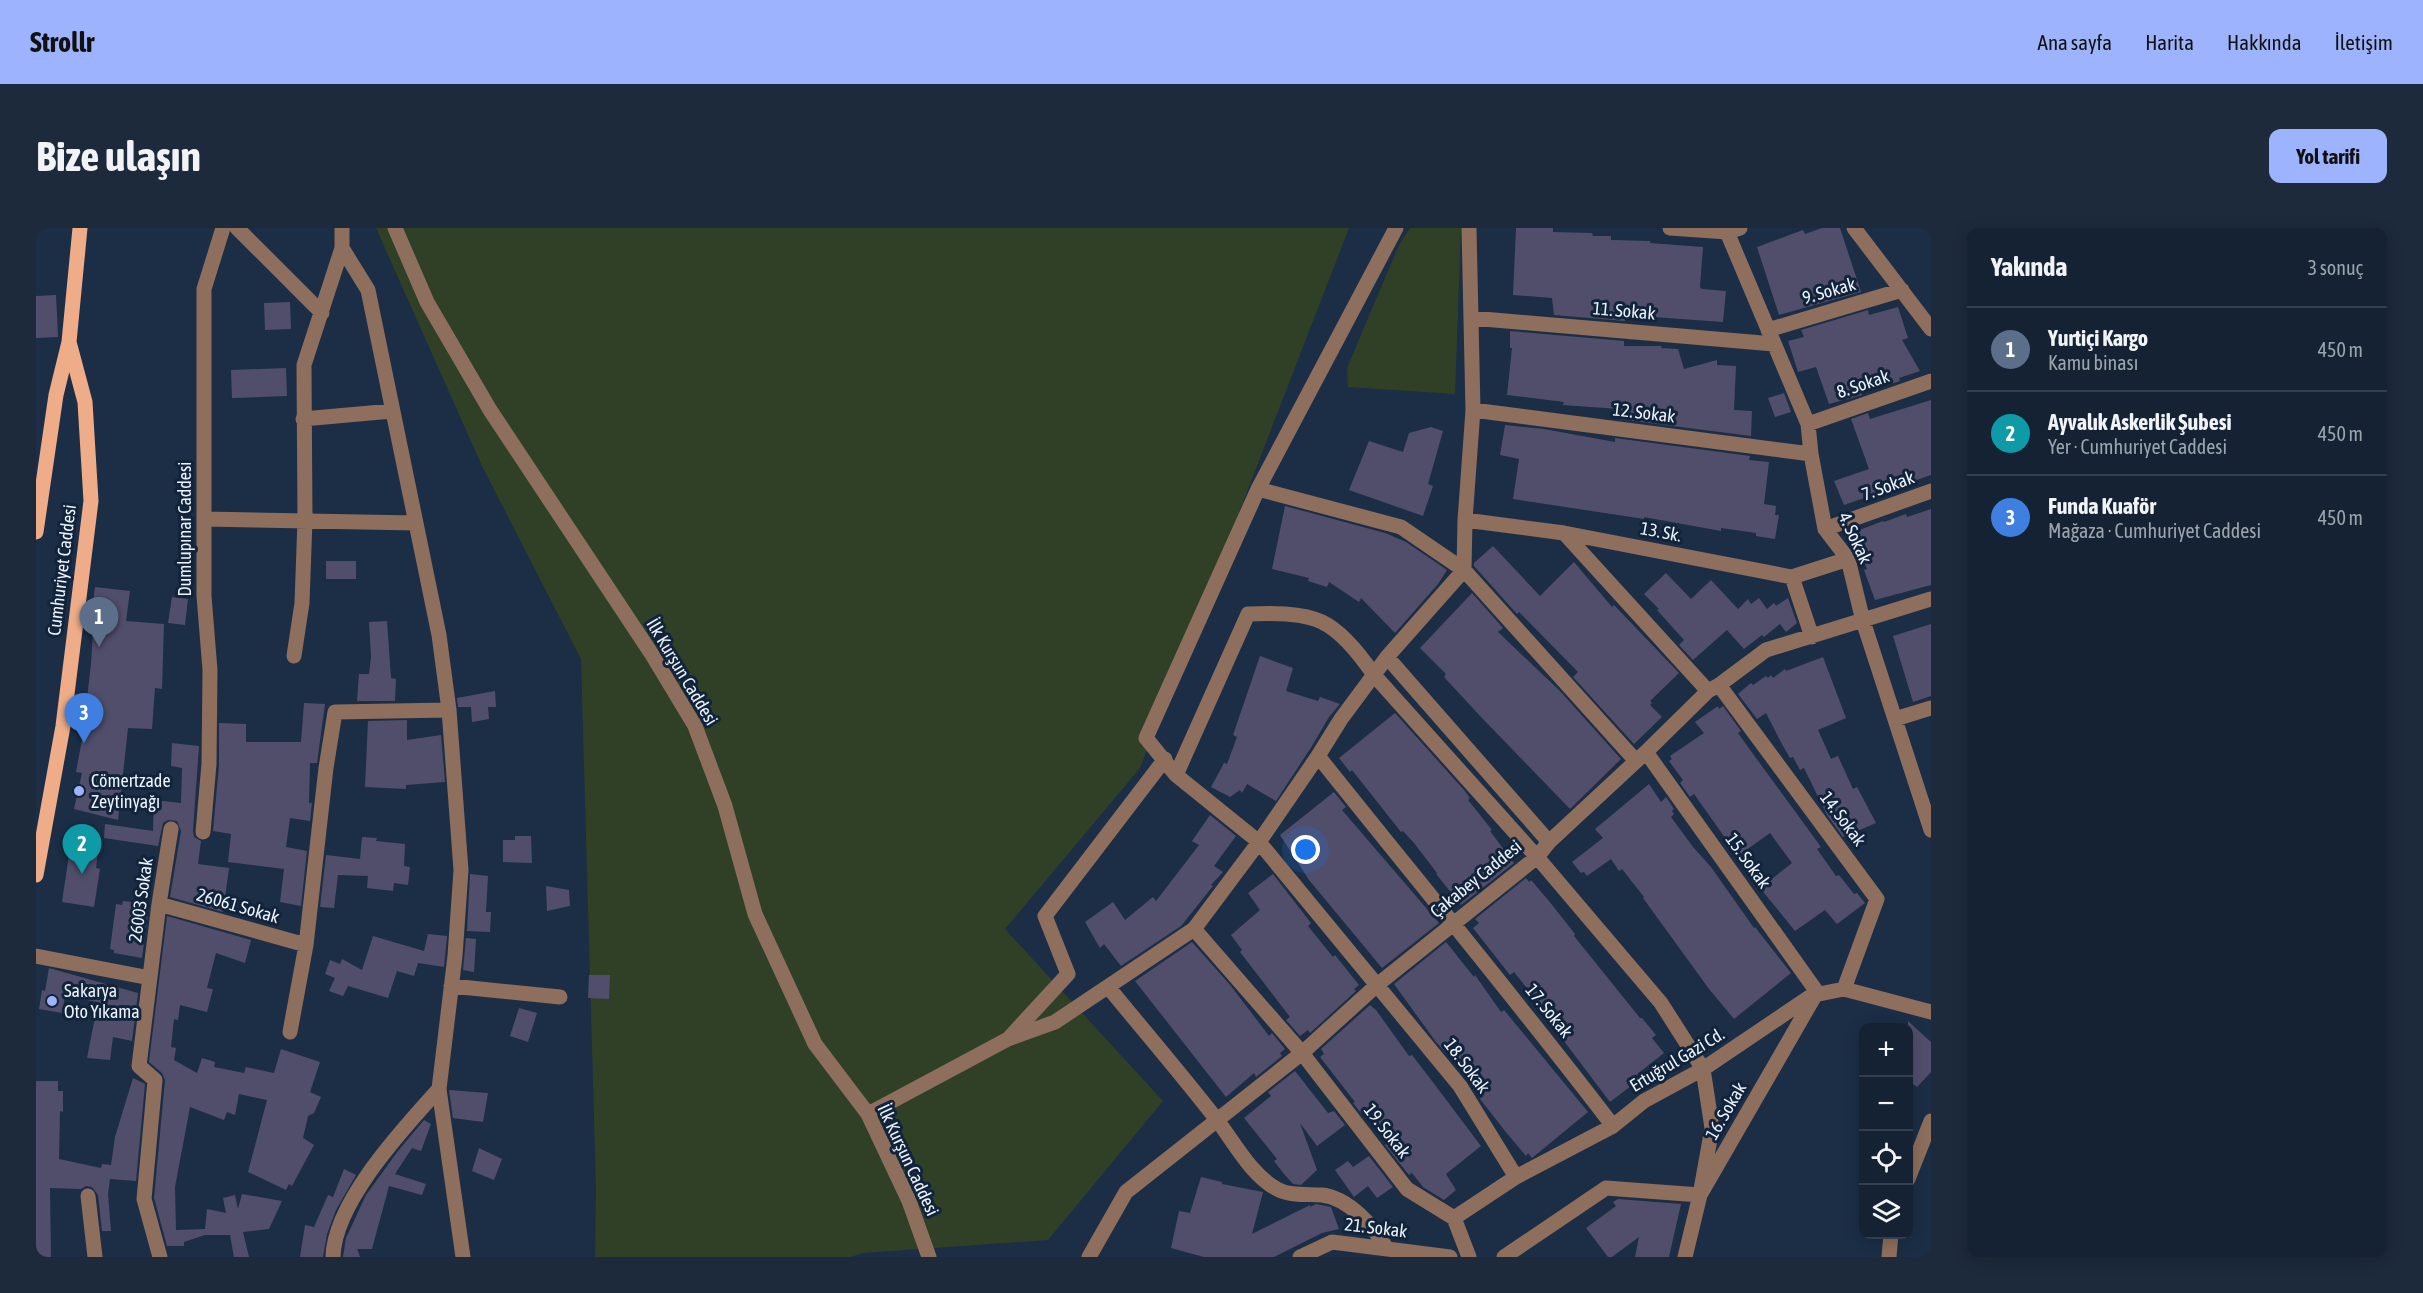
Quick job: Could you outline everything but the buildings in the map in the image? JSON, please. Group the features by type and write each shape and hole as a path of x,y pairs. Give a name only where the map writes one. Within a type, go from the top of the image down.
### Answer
{"main road":[{"path":"36,532 56,395 69,342 80,228"},
{"name":"Cumhuriyet Caddesi","path":"36,875 63,726 91,501 85,402 69,342"}],"street":[{"name":"Dumlupınar Caddesi","path":"203,832 209,764 210,670 204,596 204,289 223,228"},
{"path":"237,228 322,313"},
{"path":"294,656 302,603 305,520 304,365 342,249 342,228"},
{"name":"İlk Kurşun Caddesi","path":"395,228 427,302 490,410 651,653 695,726 725,806 755,914 815,1044 868,1114 909,1201 929,1257"},
{"path":"1258,489 1396,228"},
{"path":"868,1114 1008,1039 1055,1022 1194,929 1259,842 1341,719 1387,657 1464,570 1465,520 1473,410 1468,228"},
{"path":"1670,228 1733,230"},
{"path":"1854,228 1931,328"},
{"name":"4. Sokak","path":"1733,230 1771,337 1808,424 1811,454 1825,529 1848,559 1863,621 1928,814 1931,830"},
{"path":"342,249 368,290 440,635 449,710 461,870 456,956 439,1089 463,1257"},
{"name":"9. Sokak","path":"1771,337 1902,290"},
{"name":"11. Sokak","path":"1471,318 1771,337"},
{"name":"8. Sokak","path":"1808,424 1931,381"},
{"name":"12. Sokak","path":"1473,410 1811,454"},
{"path":"303,419 392,411"},
{"name":"15. Sokak","path":"1258,489 1401,527 1464,570 1641,757 1817,992"},
{"name":"18. Sokak","path":"1258,489 1146,738 1176,775 1259,842 1460,1086 1516,1177"},
{"name":"7. Sokak","path":"1825,529 1931,491"},
{"path":"204,519 416,523"},
{"name":"13. Sk.","path":"1465,520 1564,533 1792,577 1848,559"},
{"path":"1564,533 1714,688"},
{"path":"1792,577 1812,637"},
{"name":"Çakabey Caddesi","path":"1089,1257 1125,1191 1302,1053 1377,985 1451,923 1537,857 1549,842 1714,688 1766,650 1931,599"},
{"path":"1176,775 1248,614 1276,612 1322,622 1354,647 1374,675 1537,857 1661,1003 1703,1069 1712,1128 1700,1195 1606,1188 1504,1257"},
{"path":"1387,657 1549,842"},
{"name":"14. Sokak","path":"1714,688 1877,899 1844,989"},
{"path":"1895,719 1931,708"},
{"path":"290,1032 306,945 326,768 335,712 449,710"},
{"name":"17. Sokak","path":"1318,756 1451,923 1536,1025 1613,1126"},
{"path":"1008,1039 1068,974 1045,916 1165,759"},
{"name":"26003 Sokak","path":"160,1257 144,1199 154,1080 139,1066 159,904 171,829"},
{"name":"26061 Sokak","path":"159,904 306,945"},
{"name":"19. Sokak","path":"1194,929 1302,1053 1407,1189 1455,1218"},
{"path":"36,956 150,978"},
{"path":"451,986 560,997"},
{"path":"1108,988 1256,1171 1275,1188 1285,1193 1324,1195 1335,1198 1372,1227 1387,1249"},
{"name":"Ertuğrul Gazi Cd.","path":"1455,1218 1516,1177 1613,1126 1644,1101 1703,1069 1817,992 1819,994 1844,989 1931,1012"},
{"name":"16. Sokak","path":"1684,1257 1700,1195 1817,992"},
{"path":"333,1257 335,1242 344,1217 368,1175 386,1148 439,1089"},
{"path":"1913,1166 1931,1121"},
{"path":"88,1196 95,1257"},
{"path":"1455,1218 1468,1257"},
{"path":"1889,1257 1891,1239"},
{"name":"21. Sokak","path":"1300,1257 1332,1242 1450,1257"}],"green space":[{"path":"376,228 1349,228 1140,768 1005,929 1163,1101 1048,1240 862,1253 851,1257 595,1257 596,1188 581,659 482,466"},
{"path":"1410,228 1461,228 1455,394 1348,387 1347,368 1399,245"}],"place":[{"name":"Yurtiçi Kargo","path":"99,647"},
{"name":"Funda Kuaför","path":"84,743"},
{"name":"Cömertzade Zeytinyağı","path":"79,791"},
{"name":"Ayvalık Askerlik Şubesi","path":"82,874"},
{"name":"Sakarya Oto Yıkama","path":"52,1001"}]}
